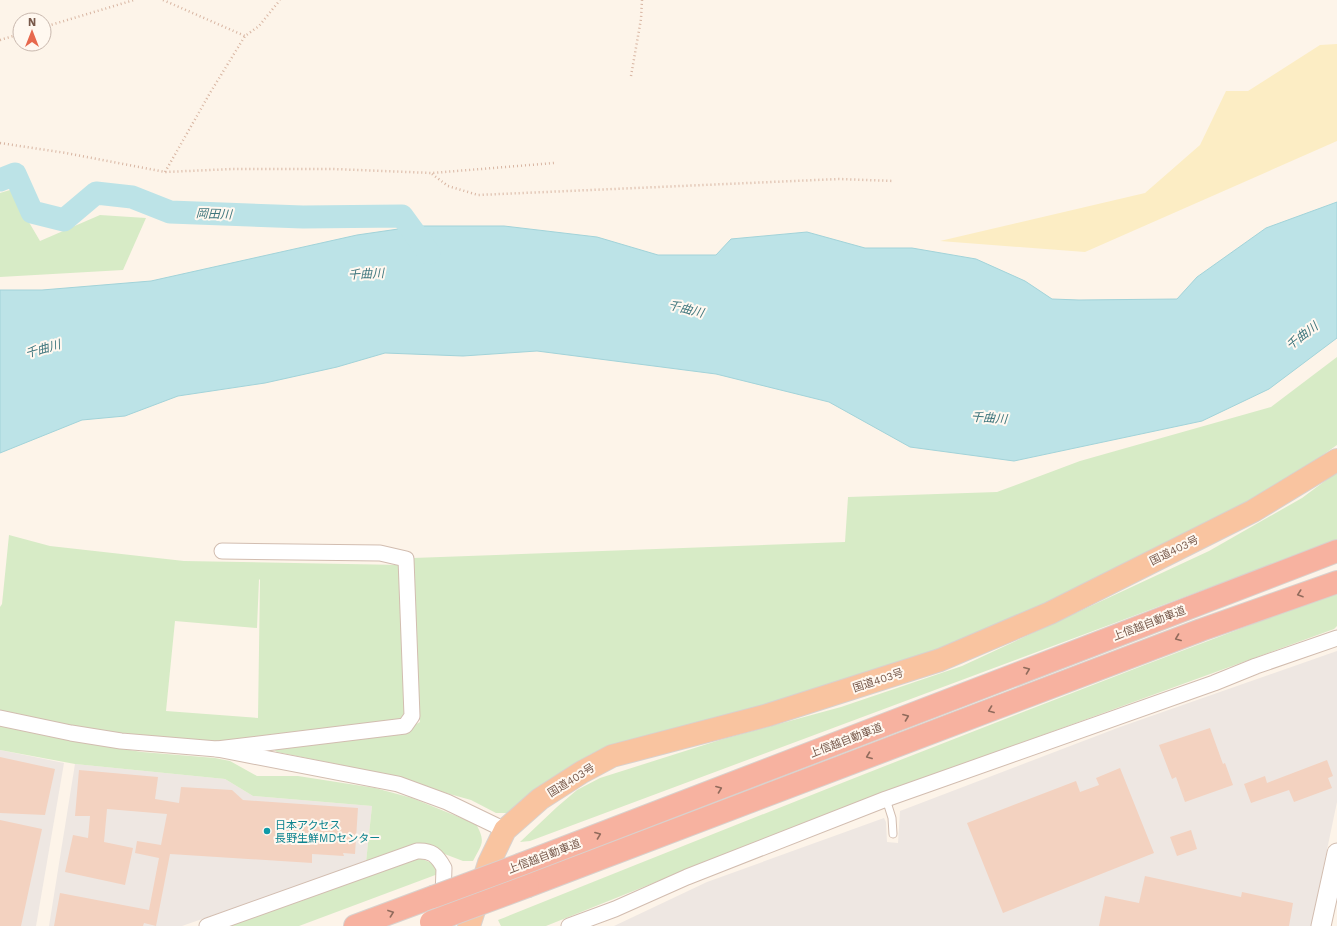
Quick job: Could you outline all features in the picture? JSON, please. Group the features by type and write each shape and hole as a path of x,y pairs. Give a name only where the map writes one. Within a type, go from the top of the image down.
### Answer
{"highway":[{"name":"国道403号","path":"469,926 489,863 505,830 540,799 582,772 612,756 768,715 940,660 1050,613 1253,511 1337,460"},
{"name":"上信越自動車道","path":"355,926 522,864 1337,551"},
{"name":"上信越自動車道","path":"431,925 528,886 1193,632 1337,582"}],"street":[{"path":"217,749 405,726 412,716 406,559 380,553 222,550"},
{"path":"569,926 615,909 687,877 886,799 1337,638"},
{"path":"0,718 71,733 121,741 217,749 398,784 447,802 505,830"},
{"path":"207,926 417,851 427,850 440,860 444,868 431,925"},
{"path":"1321,926 1337,853"}],"lane":[{"path":"886,799 892,818 893,834"}],"path":[{"path":"52,25 134,0"},
{"path":"163,0 245,36"},
{"path":"165,172 210,93 245,36 259,26 280,0"},
{"path":"631,76 641,19 642,0"},
{"path":"0,40 12,36"},
{"path":"0,143 66,152 165,172 233,169 334,169 432,174 554,163"},
{"path":"432,174 448,186 478,195 839,179 894,181"}],"shaded area":[{"path":"1337,651 1337,802 1311,926 614,926 707,882 884,818 886,822 887,842 898,843 900,811 1120,727"},
{"path":"0,750 64,763 36,926 0,926"},
{"path":"75,764 225,779 253,796 372,806 366,862 182,926 49,926"}],"green space":[{"path":"10,190 40,241 100,215 146,218 123,270 0,277 0,193"},
{"path":"1337,357 1337,445 1296,474 1244,505 1055,600 916,659 668,734 591,754 570,766 531,793 507,813 496,813 471,800 356,768 277,752 273,749 404,731 420,722 413,558 845,542 848,497 997,492 1080,461 1271,407"},
{"path":"1337,472 1337,540 530,841 520,842 577,790 600,778 723,739 841,707 962,666 1209,551 1302,498"},
{"path":"9,535 50,546 184,561 401,565 407,708 402,720 223,746 81,729 0,712 0,607 2,604","holes":["259,579 258,718 166,711 175,621 257,628"]},
{"path":"1337,594 1337,626 1334,629 826,814 546,926 501,926 498,920 1014,715 1325,597"},
{"path":"0,724 85,743 142,752 215,758 230,761 257,776 298,776 375,788 412,798 476,824 482,839 481,847 473,861 463,861 442,853 366,862 372,806 253,796 225,779 75,764 0,750"},
{"path":"417,857 432,863 438,874 299,926 221,926"}],"sand":[{"path":"1337,44 1337,141 1085,252 940,241 1145,193 1200,145 1226,91 1248,91 1320,45"}],"water":[{"name":"千曲川","path":"1337,202 1337,338 1269,389 1202,421 1014,461 910,447 829,402 716,374 537,351 463,356 385,353 337,367 265,383 178,396 125,416 82,420 0,453 0,290 42,290 151,281 357,235 419,226 504,226 597,237 658,255 716,255 731,239 807,232 865,248 912,248 976,259 1025,281 1052,299 1177,299 1197,277 1266,228"}],"building":[{"path":"1210,728 1223,764 1225,763 1233,785 1185,802 1176,777 1172,779 1159,745"},
{"path":"0,757 55,769 45,815 0,813"},
{"path":"1327,760 1333,776 1328,778 1332,788 1294,802 1289,790 1251,803 1244,784 1265,776 1267,783"},
{"path":"1120,768 1154,853 1003,913 967,823 1076,781 1080,792 1099,785 1096,778"},
{"path":"79,770 158,777 155,799 179,803 181,787 232,790 243,800 358,808 355,854 343,853 344,856 312,854 312,863 170,854 156,926 144,923 143,926 54,926 60,893 149,910 159,858 135,853 137,841 161,845 167,814 107,809 104,842 133,848 125,885 65,872 73,835 88,838 90,816 75,816"},
{"path":"0,820 42,829 21,926 0,926"},
{"path":"1191,830 1197,849 1177,856 1170,837"},
{"path":"1145,876 1241,897 1242,892 1293,903 1289,926 1099,926 1105,896 1139,903"}],"waterway":[{"name":"岡田川","path":"0,180 15,174 32,212 64,220 96,193 132,197 170,212 303,217 402,216 429,253"}],"place":[{"name":"日本アクセス 長野生鮮MDセンター","path":"267,831"}]}
